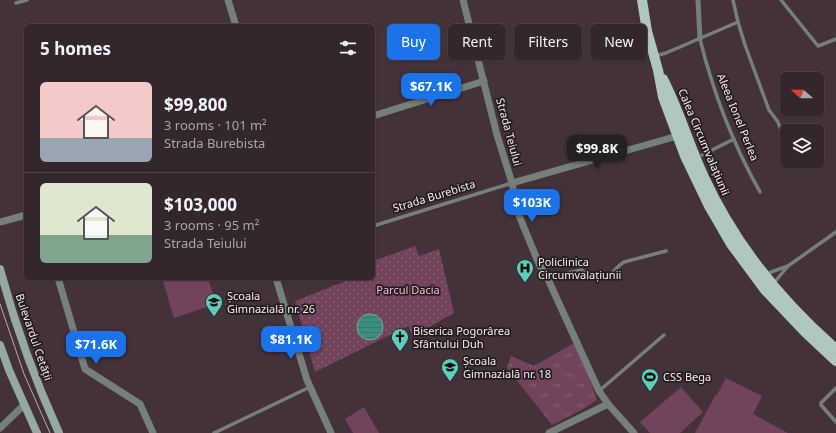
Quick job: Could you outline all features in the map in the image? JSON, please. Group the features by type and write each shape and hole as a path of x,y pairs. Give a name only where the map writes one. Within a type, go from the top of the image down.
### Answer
{"main road":[{"name":"Calea Circumvalațiunii","path":"642,0 647,31 658,70 663,98 681,135 696,181 715,218 740,257 836,349"},
{"name":"Bulevardul Cetății","path":"0,269 22,341 59,433"},
{"name":"Calea Circumvalațiunii","path":"768,283 805,332 836,361"},
{"path":"0,345 37,433"}],"street":[{"path":"228,0 235,24"},
{"name":"Strada Teiului","path":"463,0 497,135 512,183 518,213 539,264 547,277 599,391 608,404 634,433"},
{"name":"Aleea Ionel Perlea","path":"698,0 700,39"},
{"path":"375,115 484,81"},
{"name":"Strada Burebista","path":"512,183 681,135"},
{"path":"0,222 24,216"},
{"path":"59,280 85,369 140,404 153,433"},
{"path":"277,280 310,387 331,433"},
{"path":"549,433 608,404"},
{"path":"0,428 24,405"}],"lane":[{"path":"16,3 27,0"},
{"path":"733,0 745,45 769,110 778,122 780,128"},
{"path":"781,0 818,46 836,39"},
{"path":"654,56 666,53 738,22"},
{"name":"Aleea Ionel Perlea","path":"700,39 710,77 734,139 760,192"},
{"path":"702,155 734,139"},
{"name":"Strada Burebista","path":"375,225 512,183"},
{"path":"768,283 788,266 836,232"},
{"path":"547,277 582,270 591,276 603,278 611,274 624,262 666,250"},
{"path":"768,283 771,272 788,266"},
{"path":"599,391 664,335"},
{"path":"214,433 310,387"},
{"path":"836,388 821,403 821,406 836,422"}],"green space":[{"name":"Parcul Dacia","path":"415,246 419,256 439,249 454,313 413,336 408,326 315,372 295,301 343,282 344,280 375,280 375,260"},
{"path":"163,280 209,280 216,304 174,318"},
{"path":"574,343 597,400 552,425 507,368 511,356 534,366"},
{"path":"726,378 762,396 753,414 788,433 695,433"},
{"path":"681,387 703,412 680,433 650,433 640,422"},
{"path":"364,407 379,433 353,433 345,419"}],"shaded area":[{"path":"370,314 379,318 383,327 379,336 370,340 361,336 357,327 361,318"}],"tram line":[{"path":"0,304 24,374 50,433"}],"place":[{"name":"Policlinica Circumvalațiunii","path":"525,283"},
{"name":"Școala Gimnazială nr. 26","path":"214,317"},
{"name":"Biserica Pogorârea Sfântului Duh","path":"400,352"},
{"name":"Școala Gimnazială nr. 18","path":"450,382"},
{"name":"CSS Bega","path":"650,392"}]}
